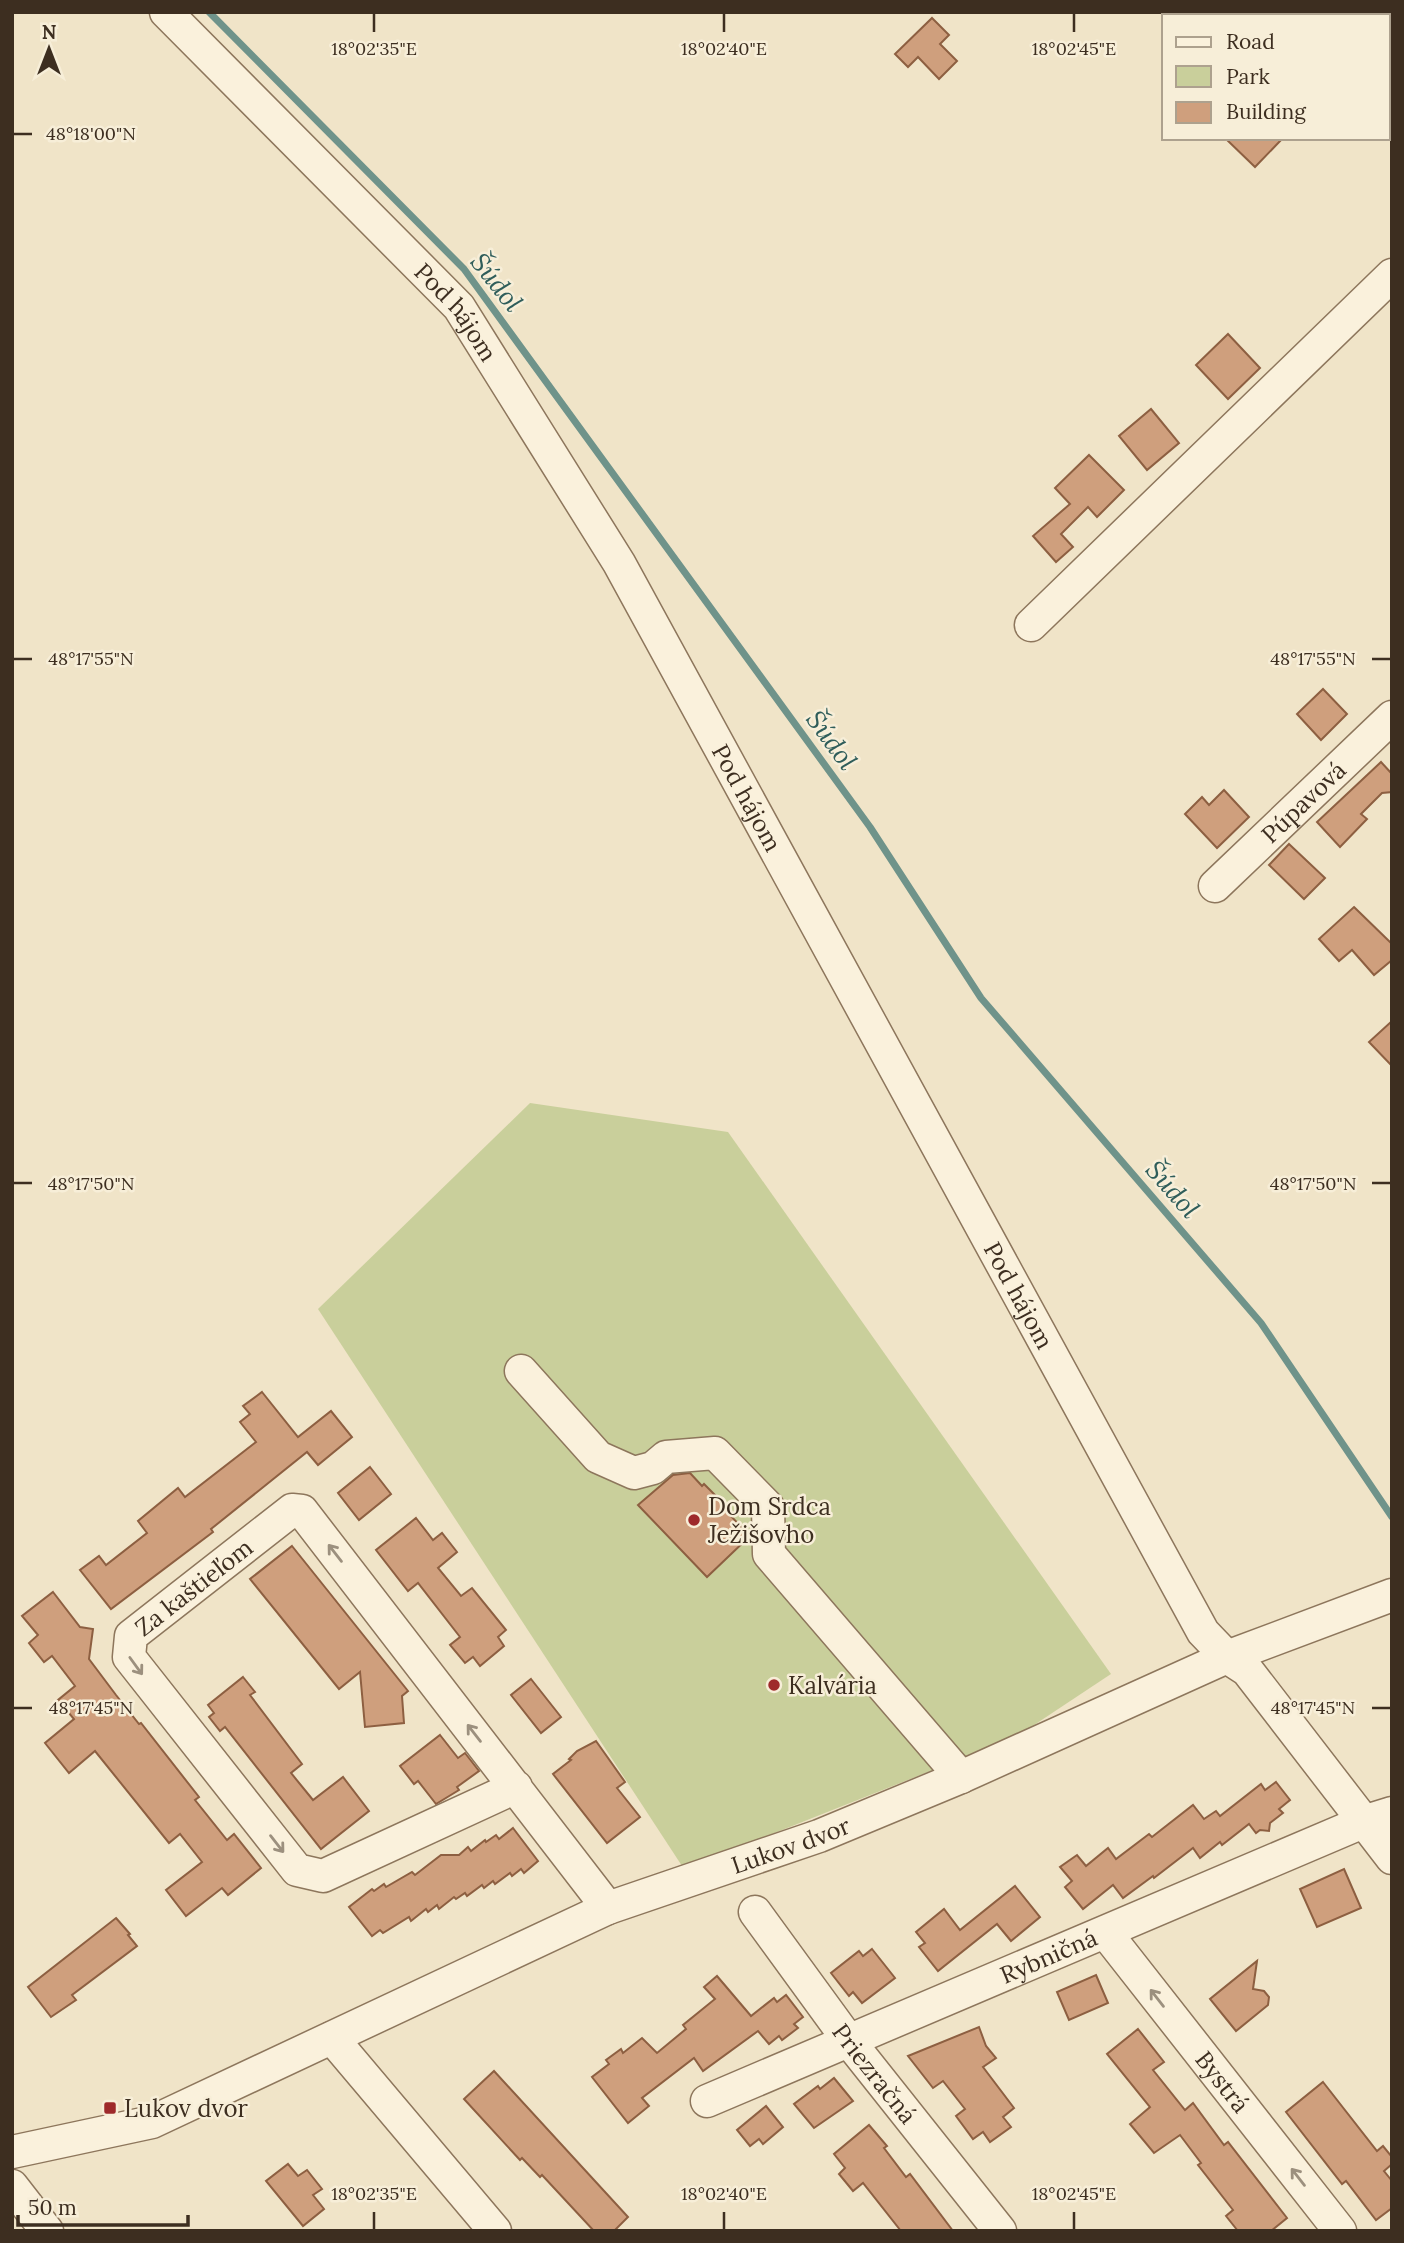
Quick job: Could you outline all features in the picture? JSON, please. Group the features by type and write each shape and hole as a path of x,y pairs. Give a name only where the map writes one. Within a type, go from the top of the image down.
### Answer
{"street":[{"name":"Pod hájom","path":"166,12 459,307 619,563 1203,1632 1227,1657 1247,1670 1378,1817 1392,1858"},
{"path":"1031,625 1392,275"},
{"name":"Púpavová","path":"1215,886 1392,718"},
{"path":"521,1371 598,1457 634,1473 653,1468 666,1457 715,1453 768,1507 769,1554 961,1777"},
{"name":"Za kaštieľom","path":"516,1787 323,1876 297,1870 129,1657 131,1636 292,1510 302,1511 516,1787 608,1908"},
{"name":"Lukov dvor","path":"12,2152 152,2122 608,1908 819,1836 961,1777 1227,1657 1392,1595"},
{"name":"Rybničná","path":"707,2101 1378,1817"},
{"name":"Priezračná","path":"755,1912 849,2041 1000,2231"},
{"name":"Bystrá","path":"1106,1933 1340,2231"},
{"path":"332,2038 495,2231"},
{"path":"12,2186 47,2231"}],"green space":[{"path":"530,1103 728,1132 1111,1674 1016,1737 684,1869 318,1309"}],"building":[{"path":"932,18 949,35 940,44 957,61 939,79 918,57 908,67 895,54"},
{"path":"1227,140 1281,140 1255,167"},
{"path":"1228,334 1260,368 1228,399 1196,365"},
{"path":"1151,409 1179,443 1147,470 1119,436"},
{"path":"1089,455 1124,490 1097,517 1088,507 1061,534 1073,547 1056,562 1033,536 1070,504 1055,488"},
{"path":"1323,689 1347,714 1321,740 1297,714"},
{"path":"1381,762 1392,774 1392,792 1382,793 1361,814 1367,819 1340,847 1317,822"},
{"path":"1224,790 1249,817 1217,848 1185,814 1202,797 1209,805"},
{"path":"1289,844 1325,878 1304,899 1269,865"},
{"path":"1354,907 1392,944 1392,960 1374,975 1352,950 1339,961 1319,939"},
{"path":"1392,1021 1392,1066 1369,1042"},
{"path":"262,1392 298,1437 331,1411 352,1437 318,1465 307,1452 211,1529 213,1532 111,1609 80,1570 99,1556 106,1565 147,1533 138,1521 178,1488 185,1497 256,1442 240,1422 250,1414 243,1406"},
{"path":"370,1467 391,1494 359,1520 338,1493"},
{"path":"690,1473 729,1509 726,1511 750,1536 707,1577 638,1505 673,1475"},
{"path":"416,1518 433,1540 442,1533 457,1552 438,1568 461,1596 472,1588 506,1630 498,1637 504,1646 480,1666 473,1657 465,1663 450,1645 460,1637 418,1583 408,1591 376,1550"},
{"path":"292,1546 408,1691 402,1696 404,1723 365,1727 360,1672 339,1689 250,1579"},
{"path":"53,1592 80,1627 93,1629 89,1659 199,1797 195,1800 227,1840 234,1834 261,1868 228,1895 222,1888 186,1916 166,1890 202,1862 180,1834 169,1843 95,1751 69,1773 45,1743 74,1719 58,1700 75,1686 52,1656 44,1662 29,1643 38,1635 22,1616"},
{"path":"243,1677 255,1692 250,1695 302,1764 291,1773 313,1800 343,1777 369,1811 321,1849 225,1727 220,1731 209,1717 214,1713 208,1705"},
{"path":"531,1679 561,1717 541,1733 511,1695"},
{"path":"440,1735 458,1758 465,1753 479,1771 457,1787 459,1790 436,1804 418,1781 414,1784 400,1766"},
{"path":"596,1741 625,1782 617,1788 640,1817 607,1843 553,1774 571,1760 569,1759 577,1751"},
{"path":"1276,1782 1290,1800 1279,1809 1283,1813 1270,1823 1269,1831 1260,1830 1256,1833 1249,1824 1200,1858 1193,1848 1123,1898 1113,1885 1083,1909 1065,1887 1072,1881 1060,1867 1077,1855 1086,1866 1108,1848 1116,1859 1149,1834 1152,1837 1193,1805 1204,1819 1216,1811 1220,1816 1261,1784 1265,1790"},
{"path":"513,1828 538,1861 524,1873 521,1869 512,1876 510,1873 495,1884 493,1881 484,1888 482,1885 467,1896 465,1893 456,1899 454,1897 439,1909 437,1905 428,1912 426,1909 411,1921 409,1917 383,1933 380,1930 372,1936 349,1907 372,1889 374,1891 384,1884 386,1887 412,1872 415,1875 441,1855 459,1855 468,1847 471,1851 496,1835 499,1839"},
{"path":"1344,1869 1361,1908 1317,1927 1300,1889"},
{"path":"1015,1886 1040,1917 1011,1941 997,1924 938,1971 919,1947 925,1943 916,1932 944,1909 960,1930"},
{"path":"116,1918 137,1946 72,1995 76,2000 51,2017 28,1987"},
{"path":"872,1949 895,1978 862,2003 853,1992 849,1996 831,1973 859,1951 863,1956"},
{"path":"1257,1961 1253,1989 1264,1991 1269,1997 1268,2005 1236,2031 1210,1999"},
{"path":"1096,1975 1108,2003 1069,2020 1057,1992"},
{"path":"717,1976 751,2016 774,1998 777,2002 786,1995 803,2017 794,2024 798,2028 782,2040 779,2036 769,2044 758,2031 703,2071 694,2058 642,2098 649,2106 628,2123 592,2077 609,2064 606,2060 621,2049 623,2053 642,2038 657,2053 686,2029 683,2025 715,1999 704,1987"},
{"path":"979,2027 986,2046 996,2058 983,2067 1014,2108 1003,2117 1011,2127 990,2142 983,2132 973,2139 956,2116 965,2109 943,2081 933,2088 908,2056"},
{"path":"1138,2029 1164,2062 1153,2070 1185,2110 1193,2103 1224,2145 1228,2142 1287,2218 1271,2231 1238,2231 1226,2216 1233,2210 1198,2165 1201,2163 1180,2135 1154,2153 1130,2124 1150,2107 1107,2054"},
{"path":"494,2071 628,2217 614,2231 594,2231 542,2175 540,2177 522,2158 520,2160 464,2099"},
{"path":"834,2078 853,2101 814,2128 794,2104"},
{"path":"1323,2082 1377,2151 1383,2146 1392,2157 1392,2164 1384,2171 1392,2181 1392,2208 1376,2220 1346,2181 1342,2184 1286,2112"},
{"path":"766,2106 783,2127 763,2144 759,2139 750,2146 737,2130"},
{"path":"869,2125 887,2146 884,2148 906,2177 910,2174 953,2231 901,2231 863,2183 853,2191 839,2174 845,2168 834,2154"},
{"path":"288,2164 298,2176 307,2170 322,2189 313,2195 324,2209 303,2226 266,2181"}],"waterway":[{"name":"Šúdol","path":"209,12 464,269 870,827 981,998 1261,1323 1392,1517"}],"place":[{"name":"Dom Srdca Ježišovho","path":"694,1520"},
{"name":"Kalvária","path":"774,1685"},
{"name":"Lukov dvor","path":"110,2108"}]}
